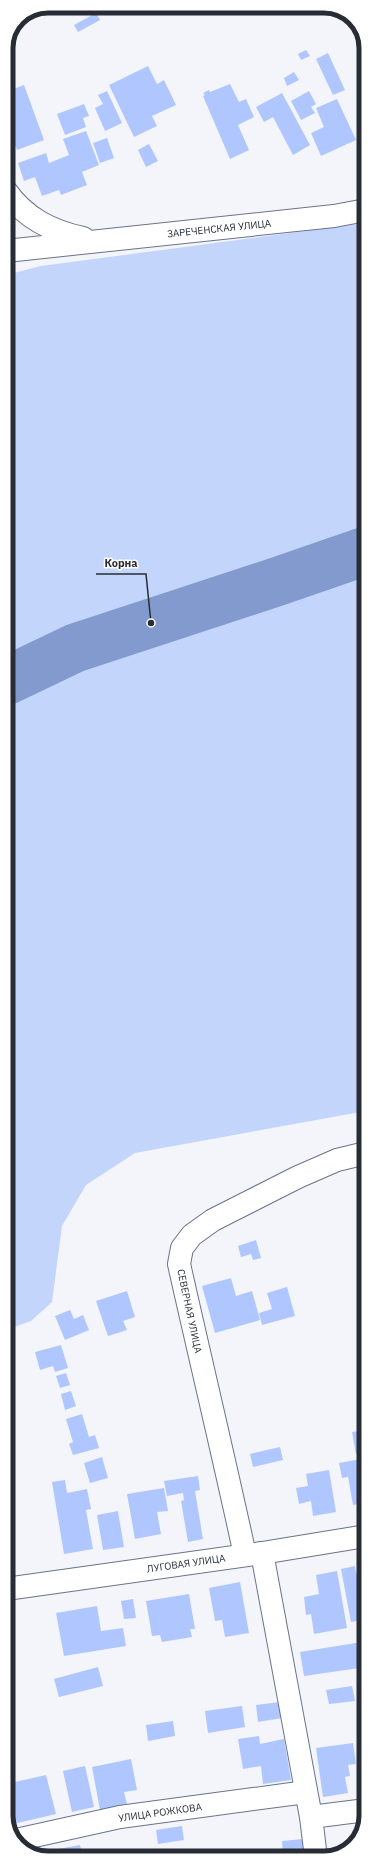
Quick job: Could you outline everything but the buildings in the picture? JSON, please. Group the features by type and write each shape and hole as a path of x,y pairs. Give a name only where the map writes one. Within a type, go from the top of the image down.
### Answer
{"street":[{"path":"13,200 18,206 43,224 58,232 94,241"},
{"name":"ЗАРЕЧЕНСКАЯ УЛИЦА","path":"13,250 334,216 359,211"},
{"name":"СЕВЕРНАЯ УЛИЦА","path":"315,1851 306,1792 253,1554 201,1365 179,1264 182,1248 192,1234 213,1220 330,1163 359,1155"},
{"name":"ЛУГОВАЯ УЛИЦА","path":"13,1588 253,1554 359,1537"},
{"name":"УЛИЦА РОЖКОВА","path":"22,1839 120,1817 306,1792"},
{"path":"311,1817 359,1811"}],"shaded area":[{"path":"359,224 359,1112 135,1153 86,1185 62,1226 52,1302 31,1321 13,1327 13,273 41,266"}],"waterway":[{"path":"13,678 75,648 359,553"}],"place":[{"name":"Корна","path":"151,623"}]}
